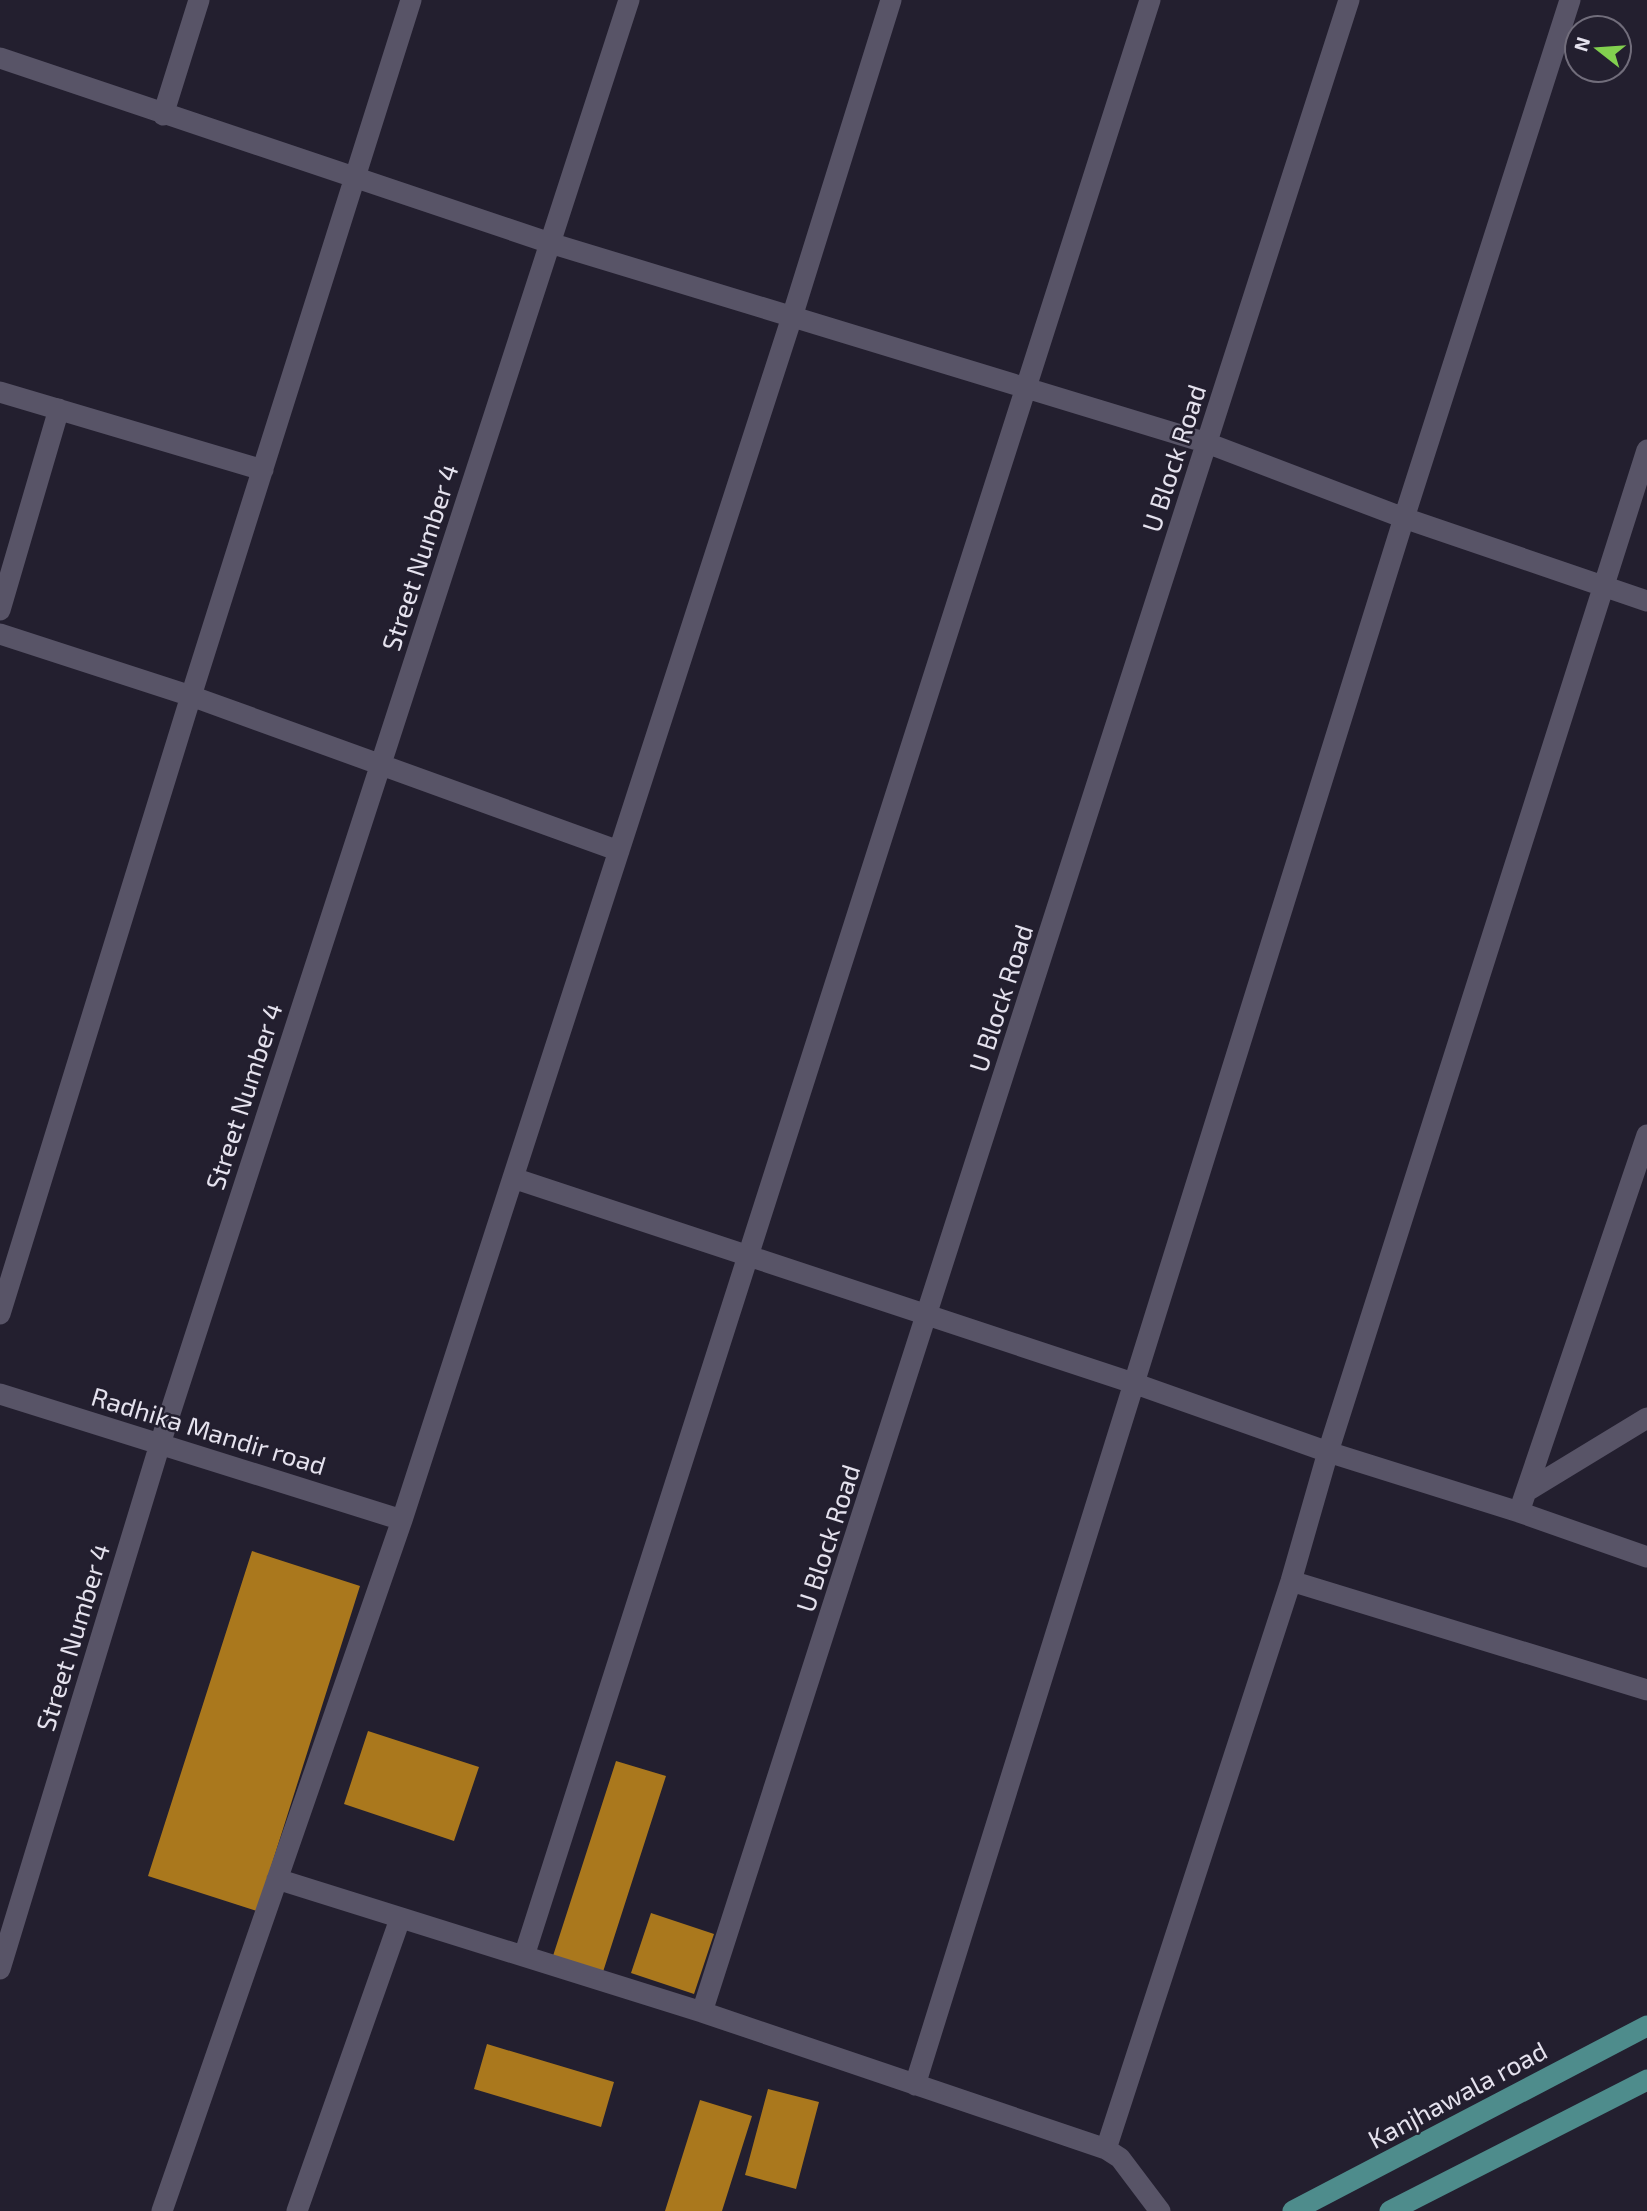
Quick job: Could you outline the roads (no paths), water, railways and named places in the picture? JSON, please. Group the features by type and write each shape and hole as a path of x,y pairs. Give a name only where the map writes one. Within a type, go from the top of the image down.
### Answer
{"main road":[{"name":"Kanjhawala road","path":"1293,2211 1647,2026"},
{"path":"1390,2211 1647,2080"}],"street":[{"path":"163,115 199,0"},
{"path":"0,1314 191,696 411,0"},
{"name":"Street Number 4","path":"0,1969 160,1444 629,0"},
{"path":"162,2211 402,1520 792,317 891,0"},
{"path":"524,1956 1150,0"},
{"name":"U Block Road","path":"702,2012 1349,0"},
{"path":"915,2085 1405,518 1570,0"},
{"path":"0,58 550,243 1207,443 1405,518 1647,601"},
{"path":"0,392 263,470"},
{"path":"0,610 59,409"},
{"path":"1106,2149 1291,1581 1328,1452 1647,450"},
{"path":"0,634 191,696 619,851"},
{"path":"1519,1512 1647,1135"},
{"path":"513,1178 1136,1384 1328,1452 1519,1512 1647,1557"},
{"name":"Radhika Mandir road","path":"0,1394 402,1520"},
{"path":"1527,1490 1647,1418"},
{"path":"1291,1581 1647,1690"},
{"path":"277,1880 702,2012 1106,2149 1120,2158 1160,2211"},
{"path":"297,2211 400,1919"}]}
